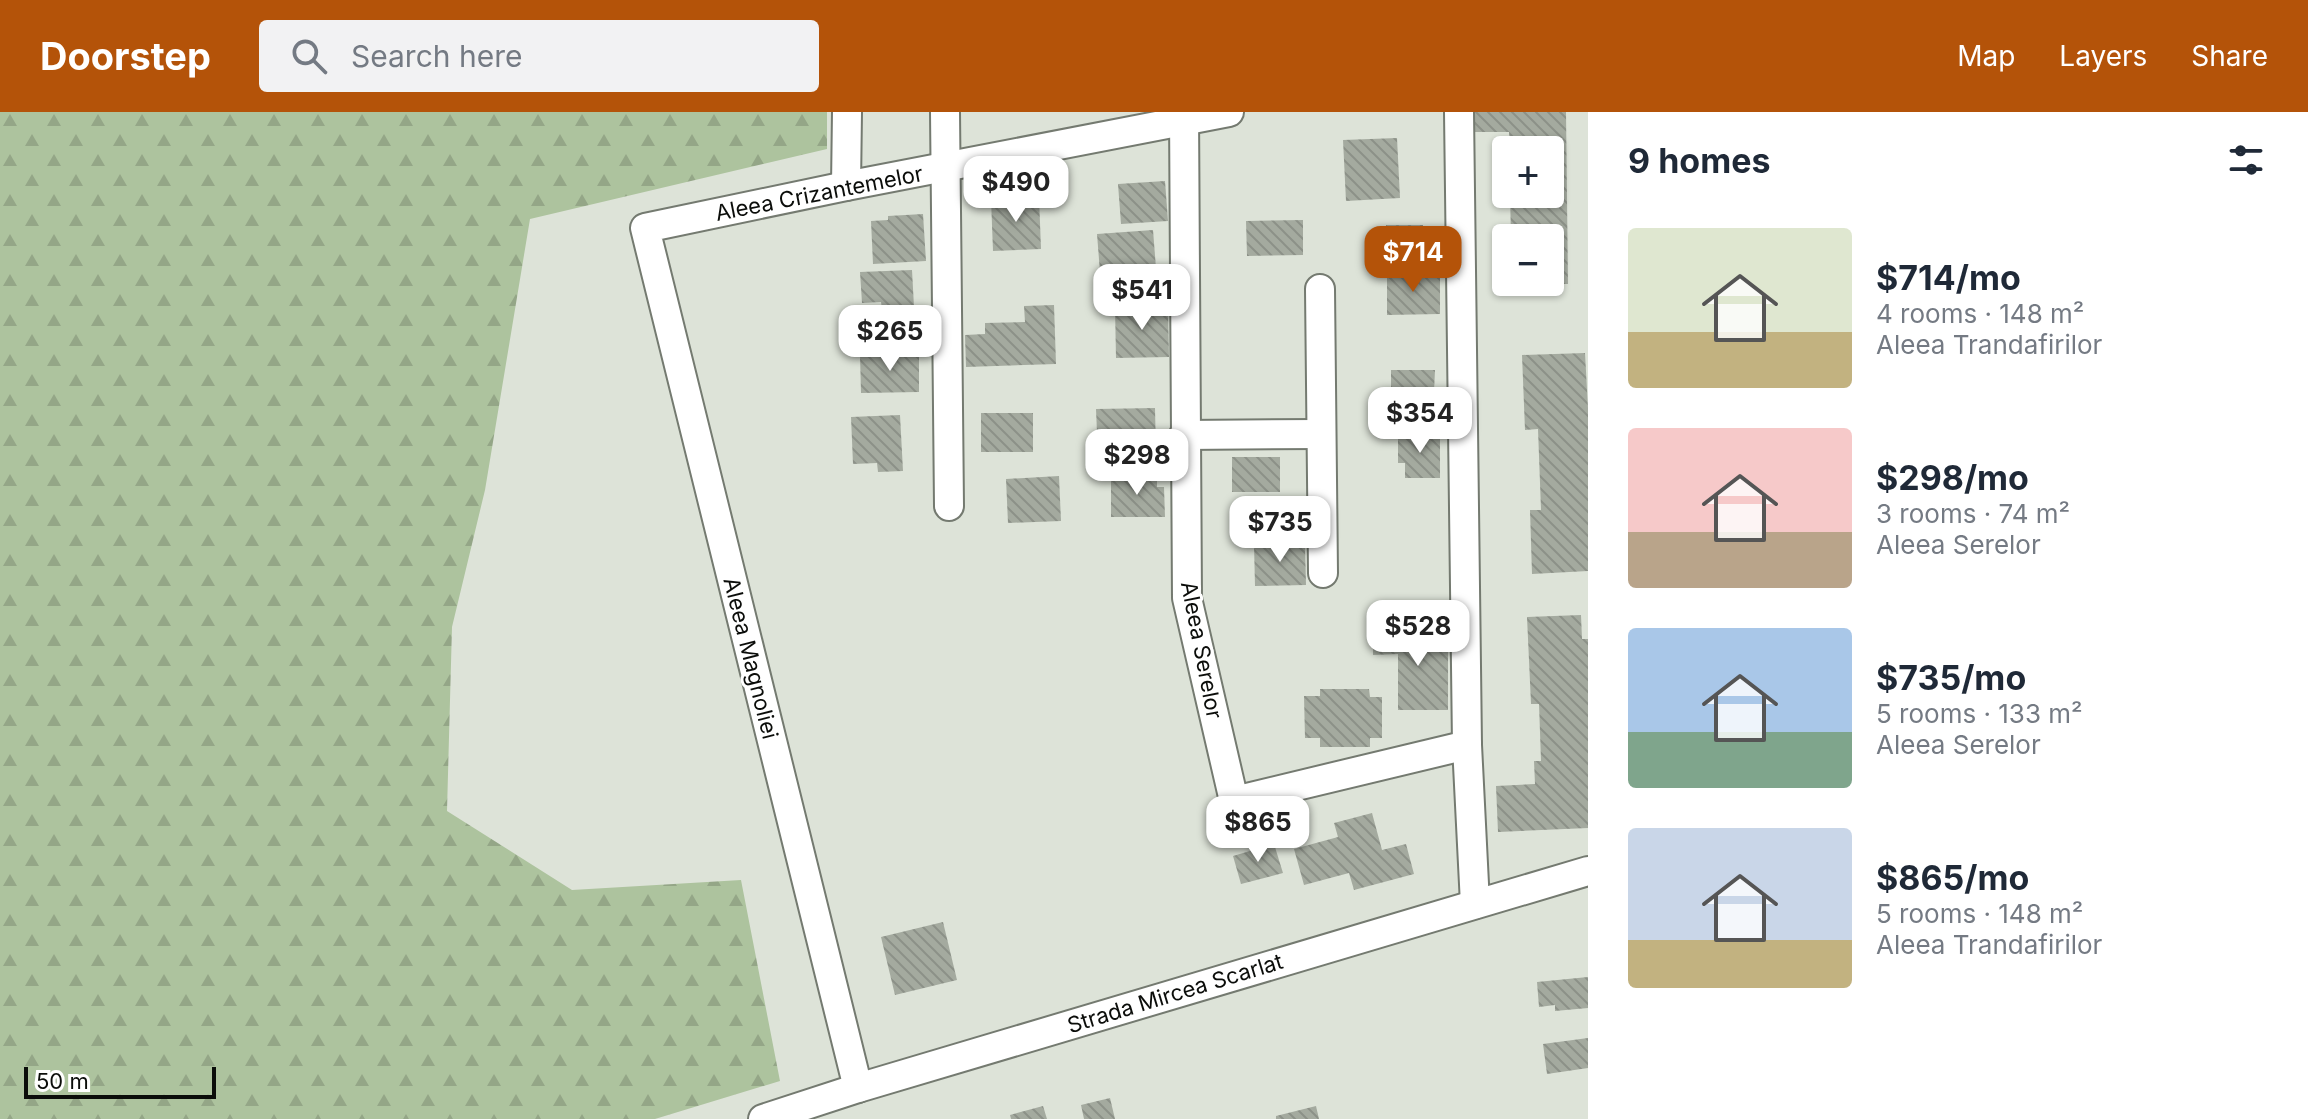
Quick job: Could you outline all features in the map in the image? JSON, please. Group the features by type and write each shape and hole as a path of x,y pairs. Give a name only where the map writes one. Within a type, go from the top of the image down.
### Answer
{"street":[{"path":"846,186 847,112"},
{"path":"945,112 949,506"},
{"name":"Aleea Crizantemelor","path":"645,228 1184,117 1229,112"},
{"path":"1459,112 1467,745 1475,904"},
{"name":"Aleea Serelor","path":"1184,117 1187,598 1234,801 1467,745"},
{"name":"Aleea Magnoliei","path":"645,228 858,1088"},
{"path":"1320,289 1323,573"},
{"path":"1184,435 1321,434"},
{"name":"Strada Mircea Scarlat","path":"763,1119 1588,871"}],"green space":[{"path":"0,112 827,112 827,149 530,219 485,490 452,627 447,811 572,890 741,880 780,1081 655,1119 0,1119"}],"building":[{"path":"1473,112 1566,112 1568,284 1564,284 1564,224 1511,224 1510,208 1564,208 1564,136 1509,136 1509,132 1474,132"},
{"path":"1397,138 1400,198 1346,201 1343,140"},
{"path":"1165,181 1168,221 1121,224 1118,184"},
{"path":"1039,197 1041,249 993,251 991,199"},
{"path":"923,214 926,261 873,264 871,221 888,220 888,216"},
{"path":"1303,220 1303,255 1247,256 1246,221"},
{"path":"1386,225 1423,225 1423,244 1442,244 1443,265 1387,266"},
{"path":"1153,230 1157,281 1101,285 1097,234"},
{"path":"912,270 914,307 882,309 881,302 862,303 860,272"},
{"path":"1387,274 1440,274 1440,314 1387,315"},
{"path":"1054,305 1056,364 966,367 965,335 985,334 985,323 1025,322 1024,306"},
{"path":"1168,306 1169,357 1116,358 1115,307"},
{"path":"1585,353 1588,571 1532,574 1530,510 1541,510 1538,429 1525,430 1522,355"},
{"path":"919,354 919,392 861,393 860,355"},
{"path":"1391,370 1435,370 1434,392 1445,392 1444,412 1391,410"},
{"path":"1155,408 1156,454 1098,456 1096,409"},
{"path":"981,413 1033,413 1033,452 981,452"},
{"path":"900,415 903,471 878,472 877,463 853,464 851,417"},
{"path":"1398,433 1440,434 1440,478 1405,478 1405,463 1398,463"},
{"path":"1232,457 1280,457 1280,492 1232,492"},
{"path":"1111,475 1157,475 1157,487 1164,487 1165,517 1111,517"},
{"path":"1059,476 1061,521 1008,523 1006,479"},
{"path":"1305,543 1306,585 1255,586 1254,544"},
{"path":"1581,615 1582,639 1588,639 1588,828 1498,832 1496,786 1535,784 1534,761 1541,761 1539,704 1531,704 1527,617"},
{"path":"1373,633 1448,633 1448,710 1398,710 1398,654 1373,655"},
{"path":"1320,689 1369,689 1370,697 1382,697 1382,738 1370,738 1370,747 1320,747 1320,738 1305,738 1304,696 1320,696"},
{"path":"1372,813 1382,850 1406,844 1414,874 1354,890 1349,873 1304,885 1294,849 1338,837 1334,823"},
{"path":"1274,844 1283,873 1241,884 1233,856"},
{"path":"943,922 957,980 895,995 881,937"},
{"path":"1588,977 1588,1008 1555,1011 1555,1005 1539,1007 1537,982"},
{"path":"1588,1038 1588,1068 1547,1074 1543,1044"},
{"path":"1110,1098 1115,1119 1084,1119 1081,1105"},
{"path":"1043,1106 1047,1119 1011,1119 1010,1115"},
{"path":"1316,1106 1319,1119 1276,1119 1276,1116"}]}
